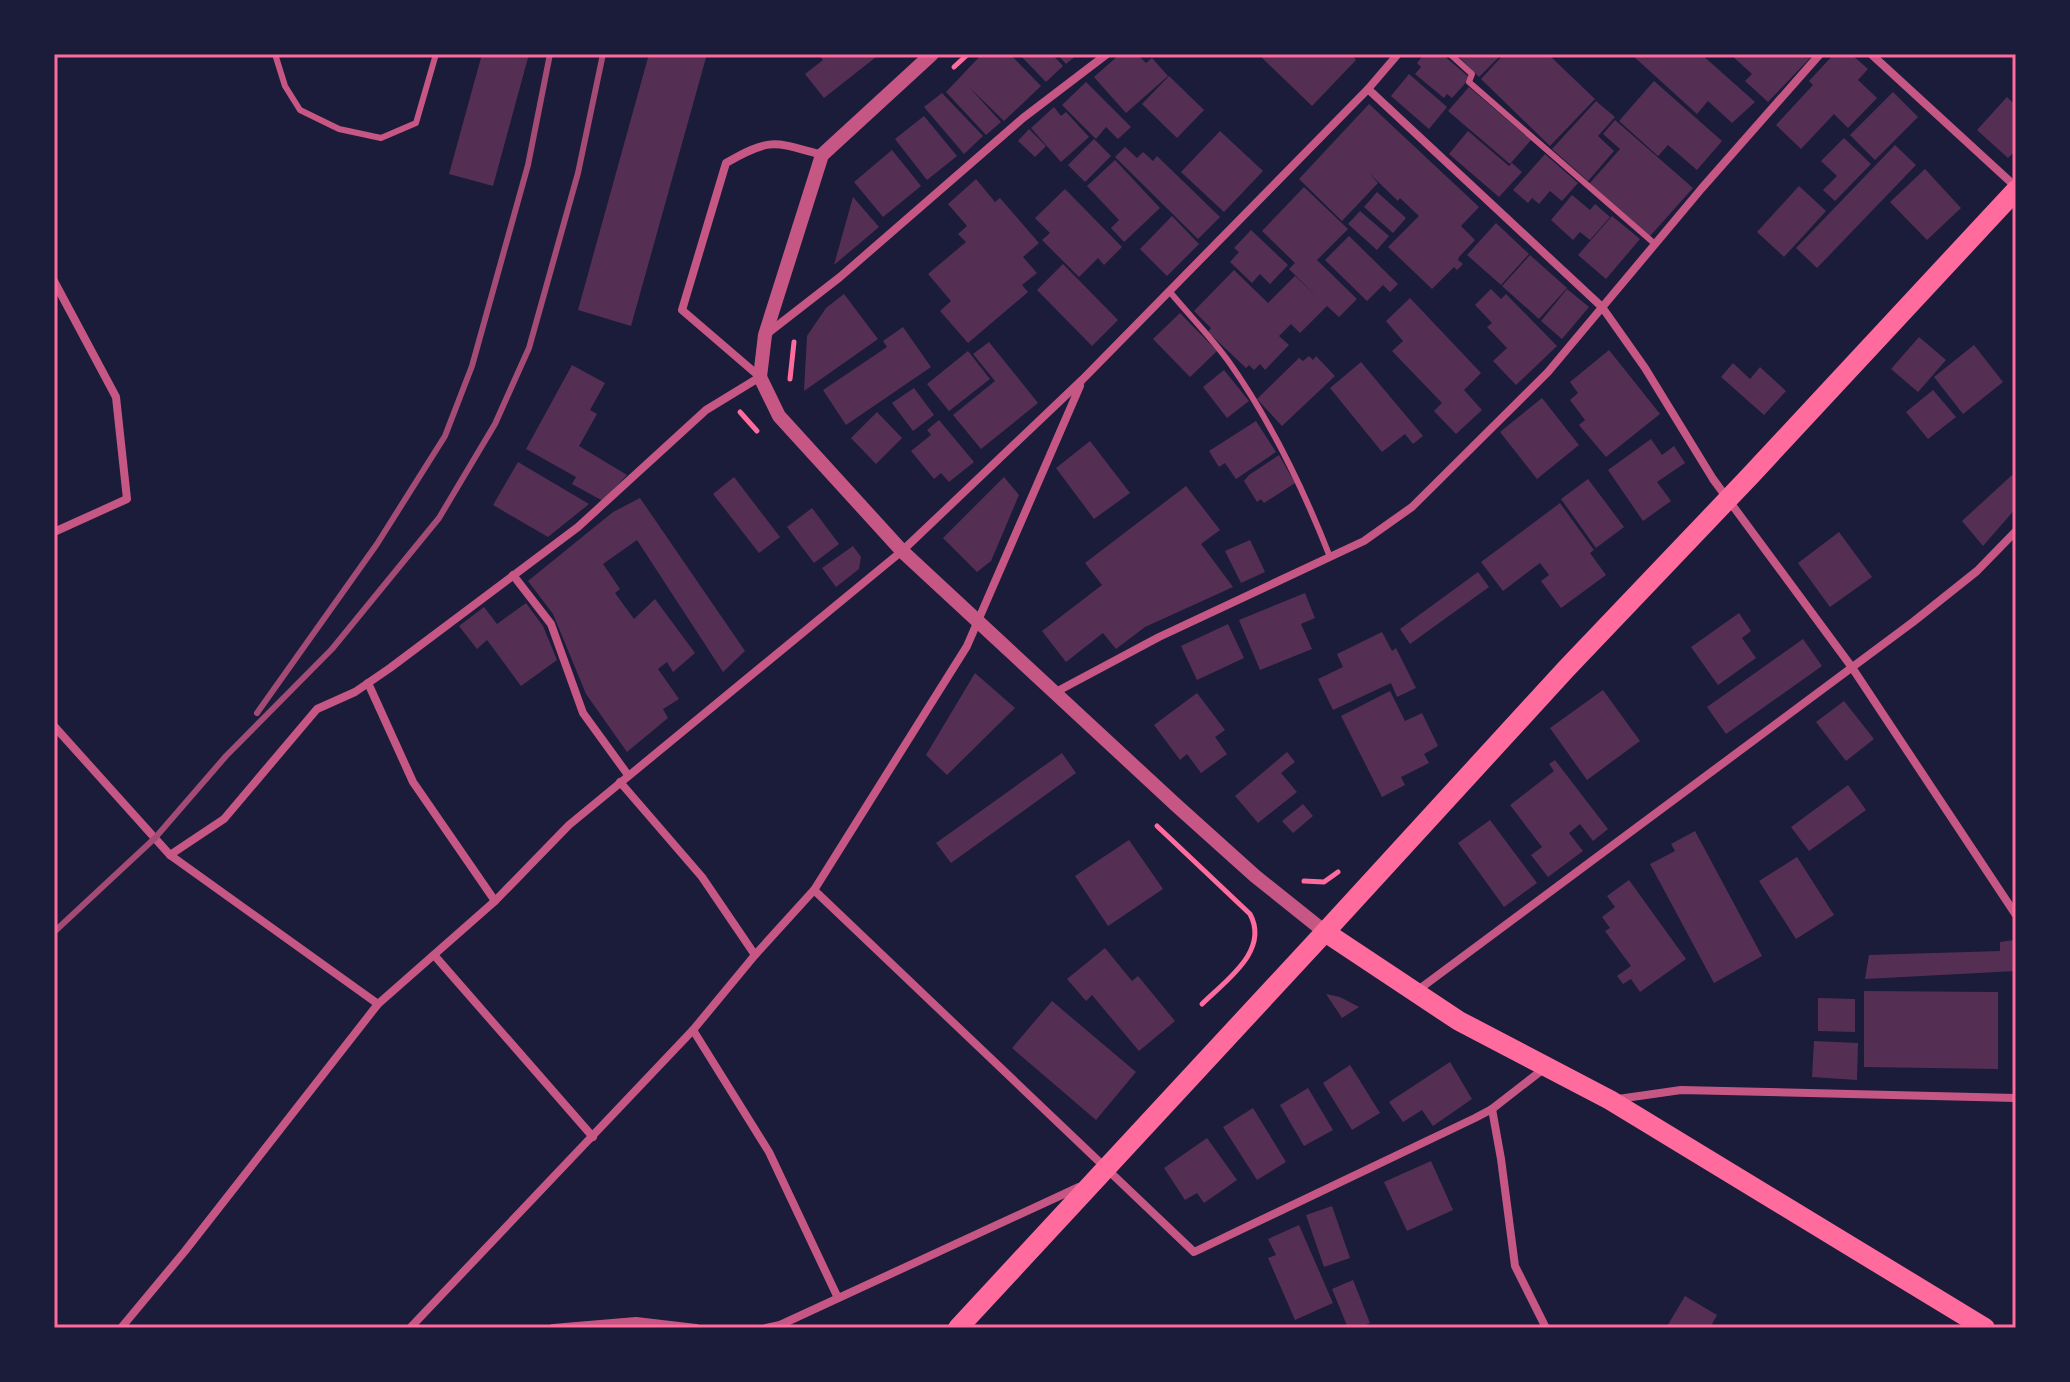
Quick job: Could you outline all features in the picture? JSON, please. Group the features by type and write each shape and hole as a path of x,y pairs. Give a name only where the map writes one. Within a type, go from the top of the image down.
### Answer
{"main road":[{"path":"958,1328 1566,669 2016,188"},
{"path":"1325,932 1459,1021 1610,1100 1985,1328"}],"street":[{"path":"760,377 765,335 822,155 932,54"},
{"path":"765,335 840,277 1023,118 1107,54"},
{"path":"121,1328 378,1004 495,901 569,825 902,551 1170,292 1368,89 1398,54"},
{"path":"1054,693 1159,637 1364,541 1412,507 1548,372 1820,54"},
{"path":"1871,54 2016,188"},
{"path":"1368,89 1602,307 1645,368 1728,499 1851,666 2016,915"},
{"path":"822,155 779,143 755,146 726,163 682,310 760,377 779,416 902,551 1255,876 1325,932"},
{"path":"54,281 116,397 127,499 54,532"},
{"path":"170,855 224,819 317,709 368,683 578,527 706,410 760,377"},
{"path":"410,1328 693,1030 814,890 967,646 1082,380"},
{"path":"1416,992 1913,622 1977,571 2016,531"},
{"path":"513,575 551,624 583,713 628,775"},
{"path":"368,683 413,782 495,901"},
{"path":"54,726 170,855 378,1004"},
{"path":"620,782 702,877 755,955"},
{"path":"814,890 1101,1174 1194,1252 1492,1109 1547,1067"},
{"path":"434,955 593,1137"},
{"path":"693,1030 769,1152 838,1298"},
{"path":"1610,1100 1681,1090 2016,1098"},
{"path":"1492,1109 1515,1266 1546,1328"},
{"path":"766,1328 780,1325 1101,1174"},
{"path":"553,1328 636,1321 696,1328"}],"lane":[{"path":"275,54 285,86 300,110 339,129 381,138 416,123 436,54"},
{"path":"1450,54 1472,74 1469,82 1655,244"},
{"path":"1170,292 1228,360 1271,427 1304,491 1330,558"}],"path":[{"path":"944,76 968,54"},
{"path":"790,389 789,369 801,307"},
{"path":"726,396 758,432"},
{"path":"1147,816 1254,921 1255,942 1252,950 1202,1004"},
{"path":"1299,878 1307,882 1324,882 1347,863"}],"building":[{"path":"482,54 529,54 493,186 449,174"},
{"path":"649,54 707,54 631,326 578,310"},
{"path":"818,54 874,54 876,57 824,98 805,74 823,60"},
{"path":"982,54 1010,54 1041,86 1004,121 969,87 1001,122 986,135 946,92"},
{"path":"1019,54 1052,54 1063,66 1046,82"},
{"path":"1057,54 1078,54 1066,64"},
{"path":"1120,54 1137,54 1146,63 1152,58 1168,76 1126,113 1094,77"},
{"path":"1258,54 1351,54 1356,60 1312,106"},
{"path":"1424,54 1442,54 1470,78 1452,98 1447,94 1444,98 1415,74 1421,67 1417,63"},
{"path":"1456,54 1502,54 1479,77"},
{"path":"1504,54 1548,54 1595,99 1550,146 1481,79"},
{"path":"1631,54 1701,54 1755,102 1732,123 1708,101 1697,114"},
{"path":"1730,54 1814,54 1768,102 1745,81 1752,74"},
{"path":"1834,54 1851,54 1868,69 1858,80 1877,98 1848,128 1834,114 1801,149 1776,125 1813,85 1809,81"},
{"path":"1409,74 1447,107 1429,129 1391,96"},
{"path":"1169,76 1204,110 1177,138 1142,104"},
{"path":"1654,81 1722,141 1697,170 1668,145 1658,156 1619,121"},
{"path":"1086,82 1131,127 1118,139 1106,127 1096,139 1062,105"},
{"path":"1469,87 1531,140 1510,164 1448,111"},
{"path":"1893,92 1918,117 1875,160 1850,135"},
{"path":"942,93 983,136 964,154 924,107"},
{"path":"2007,97 2016,106 2016,150 2008,158 1977,130"},
{"path":"1596,101 1615,117 1598,136 1614,151 1588,181 1552,149"},
{"path":"1369,104 1479,207 1461,226 1475,240 1459,257 1463,264 1457,270 1454,267 1432,289 1388,247 1419,216 1400,198 1398,201 1369,173 1378,183 1342,221 1299,179"},
{"path":"1054,107 1061,116 1066,112 1089,137 1061,162 1031,128"},
{"path":"924,116 957,156 927,180 895,139"},
{"path":"1615,120 1693,188 1650,236 1589,184 1620,149 1603,134"},
{"path":"1029,129 1046,146 1035,157 1018,141"},
{"path":"1220,131 1263,171 1224,212 1181,172"},
{"path":"1468,131 1509,166 1512,163 1522,172 1499,197 1449,154"},
{"path":"1844,138 1871,164 1835,201 1823,190 1837,176 1821,161"},
{"path":"1094,139 1111,156 1085,182 1068,165"},
{"path":"1895,145 1916,165 1817,268 1796,248"},
{"path":"1125,147 1137,158 1143,152 1153,161 1157,156 1220,217 1198,239 1115,157"},
{"path":"892,150 921,186 883,217 854,182"},
{"path":"1545,154 1578,183 1562,201 1550,191 1539,204 1532,198 1528,203 1513,190"},
{"path":"1115,160 1160,208 1124,242 1111,228 1119,220 1087,186"},
{"path":"1925,169 1961,208 1927,240 1890,202"},
{"path":"976,179 995,202 1000,198 1039,243 1023,257 1037,273 1022,285 1028,292 968,343 940,311 951,301 928,274 966,242 958,234 967,226 948,204"},
{"path":"1799,186 1826,211 1784,257 1757,232"},
{"path":"1304,187 1348,229 1317,260 1357,299 1339,317 1327,306 1300,333 1291,324 1279,336 1289,345 1265,370 1260,364 1254,370 1249,365 1246,368 1208,332 1211,328 1194,311 1234,270 1268,303 1295,276 1316,296 1289,269 1295,263 1262,231"},
{"path":"1065,189 1122,247 1104,265 1098,258 1079,277 1042,240 1050,233 1035,218"},
{"path":"1377,192 1406,218 1393,233 1364,207"},
{"path":"1572,195 1590,210 1595,204 1610,217 1590,240 1580,232 1573,240 1551,220"},
{"path":"853,197 879,227 834,265"},
{"path":"1360,211 1389,236 1377,250 1348,224"},
{"path":"1172,216 1199,244 1167,276 1140,249"},
{"path":"1612,216 1640,239 1606,279 1578,255"},
{"path":"1496,223 1529,254 1501,285 1467,255"},
{"path":"1251,230 1288,265 1270,284 1260,274 1252,283 1230,262 1239,252 1234,248"},
{"path":"1349,236 1398,284 1390,292 1383,285 1367,301 1325,260"},
{"path":"1530,255 1567,288 1539,319 1502,286"},
{"path":"1063,264 1118,320 1092,346 1037,290"},
{"path":"1491,289 1501,299 1506,294 1557,346 1516,385 1493,361 1507,348 1487,327 1492,323 1475,305"},
{"path":"1567,289 1589,307 1562,339 1541,321"},
{"path":"844,294 878,339 804,391 807,336 826,308"},
{"path":"1410,298 1481,373 1464,390 1482,410 1456,434 1434,411 1442,403 1392,351 1403,341 1386,321"},
{"path":"1180,313 1217,351 1190,377 1153,339"},
{"path":"903,327 931,367 846,425 823,390 887,347 883,341"},
{"path":"1919,337 1946,360 1918,392 1891,369"},
{"path":"989,342 1038,403 981,449 953,415 995,381 973,354"},
{"path":"1974,345 2003,382 1963,414 1934,377"},
{"path":"1609,350 1660,414 1606,457 1579,425 1585,420 1570,400 1578,393 1570,382"},
{"path":"968,351 990,379 949,411 927,384"},
{"path":"1309,356 1313,360 1316,356 1335,376 1282,426 1257,399 1299,358 1303,361"},
{"path":"1361,362 1423,436 1413,444 1405,434 1382,452 1330,388"},
{"path":"1733,363 1750,379 1760,367 1786,391 1764,415 1721,377"},
{"path":"572,365 605,383 590,410 597,414 579,446 627,475 603,501 572,484 576,477 526,449"},
{"path":"1224,370 1249,401 1227,418 1203,387"},
{"path":"914,388 934,415 913,431 892,403"},
{"path":"1933,390 1956,417 1928,439 1906,412"},
{"path":"1542,398 1579,445 1537,479 1500,432"},
{"path":"877,412 902,438 876,464 851,438"},
{"path":"939,420 974,462 949,482 941,473 934,479 911,451 931,435 927,430"},
{"path":"1256,421 1276,452 1236,479 1225,463 1219,467 1209,451"},
{"path":"1651,439 1662,455 1674,446 1685,463 1657,482 1671,501 1643,521 1608,470"},
{"path":"1090,441 1130,493 1094,519 1056,468"},
{"path":"1279,455 1295,483 1264,503 1261,499 1257,502 1244,481"},
{"path":"518,462 589,504 548,537 493,505"},
{"path":"2012,475 2016,479 2016,508 1983,546 1962,521"},
{"path":"734,477 780,537 759,553 713,494"},
{"path":"1004,477 1019,495 991,561 977,572 943,538"},
{"path":"1588,479 1624,527 1596,548 1561,499"},
{"path":"1186,486 1220,530 1201,544 1233,587 1145,627 1116,649 1103,633 1066,662 1042,631 1102,585 1085,563"},
{"path":"640,498 745,651 723,672 637,540 603,564 620,589 615,593 634,619 655,599 695,653 673,672 667,662 658,669 679,699 663,709 668,718 627,752 586,694 553,614 528,581 613,512"},
{"path":"1560,503 1594,550 1590,553 1606,575 1561,608 1541,581 1549,575 1540,563 1503,591 1481,562"},
{"path":"812,508 839,544 814,563 787,527"},
{"path":"1839,532 1872,577 1830,607 1798,563"},
{"path":"1250,540 1265,572 1241,583 1225,551"},
{"path":"853,546 861,557 859,569 836,587 822,568"},
{"path":"1478,572 1489,587 1410,644 1400,629"},
{"path":"1305,593 1315,618 1301,624 1312,649 1260,670 1239,620"},
{"path":"526,603 543,626 557,660 521,686 487,640 477,649 459,626 484,607 497,624"},
{"path":"1739,613 1751,631 1742,638 1756,658 1718,685 1691,647"},
{"path":"1228,624 1244,658 1197,680 1181,646"},
{"path":"1382,632 1392,651 1396,648 1416,688 1397,697 1391,683 1333,710 1318,679 1343,667 1337,654"},
{"path":"1803,639 1822,666 1726,734 1707,707"},
{"path":"975,673 1015,708 947,775 926,755"},
{"path":"1603,690 1640,741 1587,780 1550,728"},
{"path":"1390,691 1405,721 1422,713 1438,746 1424,754 1429,763 1401,777 1405,785 1382,797 1341,716"},
{"path":"1197,693 1225,730 1215,737 1227,754 1201,773 1187,754 1180,760 1154,725"},
{"path":"1844,701 1874,739 1846,761 1816,722"},
{"path":"1287,752 1295,762 1281,773 1297,792 1258,823 1235,796"},
{"path":"1062,753 1076,773 951,863 936,843"},
{"path":"1555,760 1608,829 1593,841 1580,824 1569,833 1583,851 1548,877 1531,855 1542,847 1510,805 1554,771 1549,764"},
{"path":"1848,785 1866,810 1809,851 1791,827"},
{"path":"1303,804 1313,816 1293,833 1282,821"},
{"path":"1490,820 1537,883 1504,907 1458,843"},
{"path":"1695,831 1762,956 1714,983 1650,864 1675,851 1671,844"},
{"path":"1129,840 1163,889 1108,926 1075,876"},
{"path":"1797,857 1834,915 1796,939 1759,881"},
{"path":"1629,880 1686,959 1640,992 1631,979 1623,984 1617,976 1631,966 1605,931 1610,928 1602,917 1615,907 1607,896"},
{"path":"2014,940 2016,971 1865,979 1869,955 2000,951 2000,942"},
{"path":"1105,948 1132,981 1138,976 1175,1021 1139,1051 1092,995 1086,1001 1067,979"},
{"path":"1864,991 1998,992 1998,1069 1864,1067"},
{"path":"1326,994 1340,997 1359,1007 1342,1018"},
{"path":"1818,998 1855,999 1855,1032 1818,1031"},
{"path":"1052,1001 1136,1072 1096,1120 1012,1048"},
{"path":"1814,1041 1858,1043 1857,1080 1812,1077"},
{"path":"1450,1062 1472,1099 1433,1126 1422,1110 1403,1122 1389,1102"},
{"path":"1350,1065 1380,1113 1352,1130 1323,1083"},
{"path":"1308,1088 1333,1130 1304,1146 1280,1105"},
{"path":"1253,1108 1286,1162 1257,1180 1223,1127"},
{"path":"1207,1138 1237,1180 1204,1203 1197,1193 1185,1200 1164,1168"},
{"path":"1431,1161 1453,1210 1407,1231 1384,1182"},
{"path":"1332,1206 1350,1258 1324,1267 1306,1215"},
{"path":"1299,1225 1333,1303 1295,1320 1268,1258 1276,1255 1268,1239"},
{"path":"1353,1280 1370,1323 1348,1328 1332,1289"},
{"path":"1685,1296 1717,1315 1710,1328 1666,1328"}],"railway":[{"path":"257,713 377,544 445,436 472,366 528,165 550,54"},
{"path":"54,932 155,838 226,756 332,649 439,518 495,424 529,348 578,173 603,54"}]}
